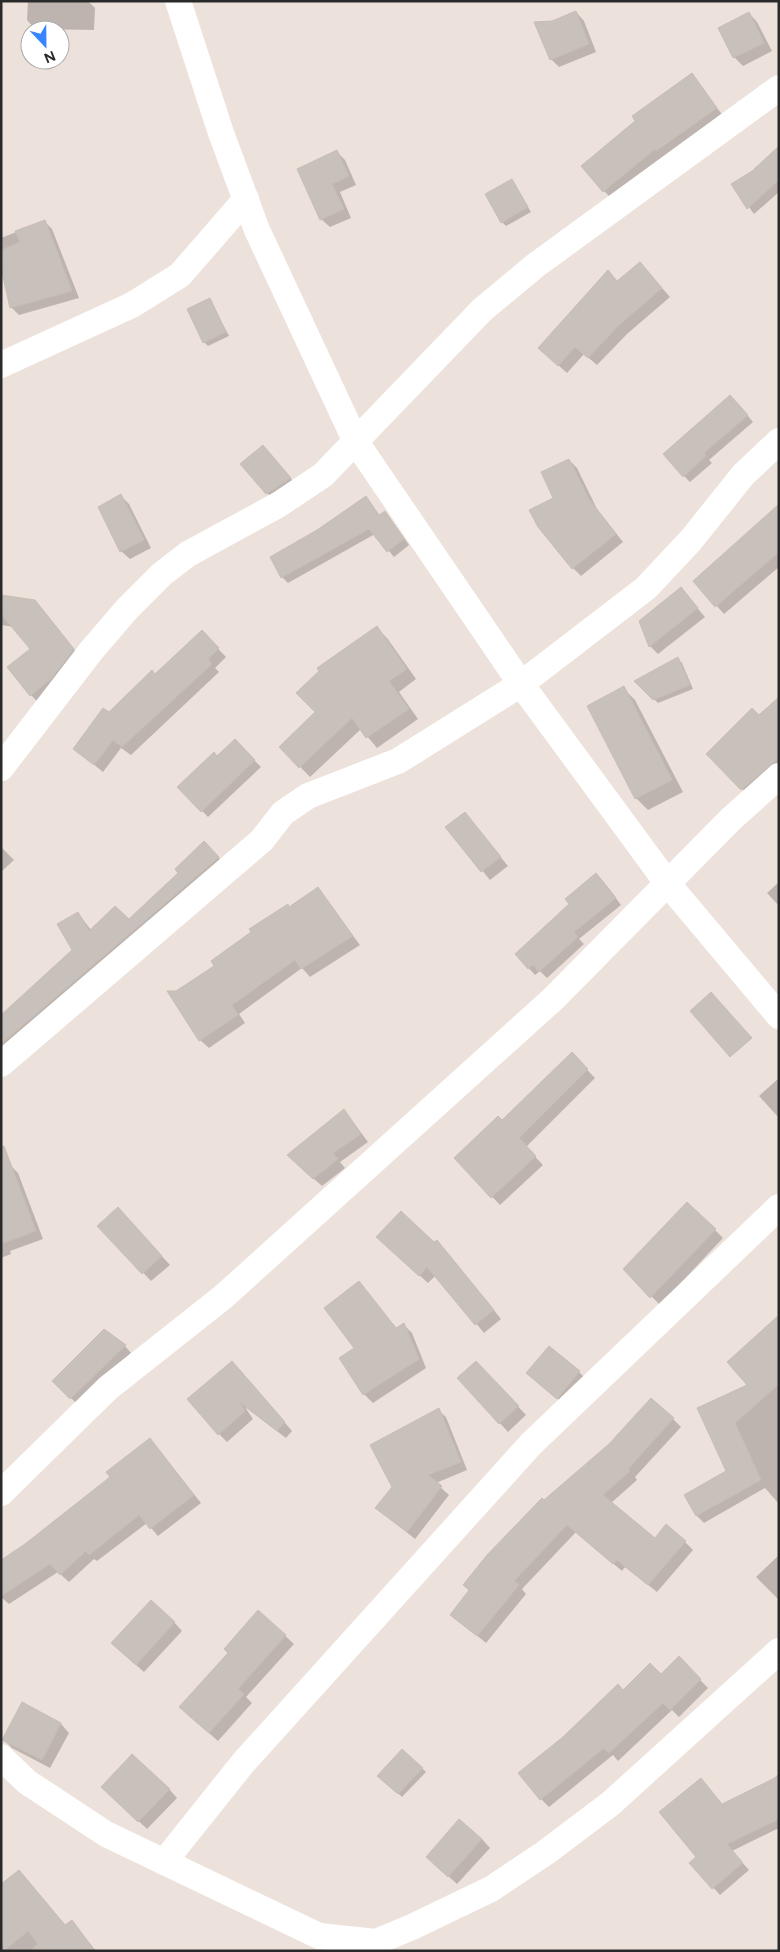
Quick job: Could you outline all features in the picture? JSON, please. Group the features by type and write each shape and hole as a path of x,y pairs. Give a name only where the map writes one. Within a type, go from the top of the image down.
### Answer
{"street":[{"path":"178,1 221,133 257,230 356,442 521,684 668,884 779,1016"},
{"path":"1,768 91,651 127,609 162,574 209,542 278,505 323,475 482,310 536,264 779,88"},
{"path":"1,365 18,359 132,305 180,275 246,198"},
{"path":"1,1064 262,840 284,812 308,796 398,761 521,684 646,588 691,540 743,475 779,441"},
{"path":"1,1493 108,1388 223,1297 553,999 731,819 779,776"},
{"path":"164,1862 243,1763 531,1444 779,1207"},
{"path":"1,1758 27,1782 106,1834 319,1936 376,1942 412,1928 491,1889 545,1852 610,1804 779,1651"}],"building":[{"path":"576,11 589,44 550,60 534,22 552,21"},
{"path":"749,12 764,43 733,58 718,28"},
{"path":"692,73 717,108 656,151 655,149 603,192 581,166 635,121 632,116"},
{"path":"779,146 779,180 747,209 731,184 752,171"},
{"path":"337,150 349,176 332,184 344,209 320,220 297,169"},
{"path":"512,179 528,207 501,223 485,194"},
{"path":"45,220 72,291 10,308 1,268 1,250 20,242 15,231"},
{"path":"640,262 662,288 618,326 588,358 575,347 558,366 538,348 608,270 617,281"},
{"path":"210,298 226,332 203,343 187,309"},
{"path":"730,395 748,415 704,453 706,456 683,477 663,454"},
{"path":"263,445 291,478 266,494 240,464"},
{"path":"569,459 589,499 616,534 572,569 538,527 529,510 553,498 541,472"},
{"path":"121,494 144,540 120,552 98,507"},
{"path":"366,496 379,515 385,511 404,539 387,552 369,529 281,578 270,557 317,530"},
{"path":"779,504 779,552 715,607 693,581"},
{"path":"681,587 698,608 649,647 639,621"},
{"path":"1,595 35,600 74,649 51,679 30,696 7,667 30,649 1,614"},
{"path":"377,626 407,669 389,681 409,709 366,738 352,718 299,768 279,747 315,712 296,693 319,671 317,668"},
{"path":"202,630 219,648 208,659 212,664 122,747 113,740 94,765 73,749 103,708 109,712 152,670 155,674"},
{"path":"678,657 690,685 653,700 634,681"},
{"path":"624,686 672,780 635,799 587,706"},
{"path":"779,697 779,758 741,790 706,754 752,708 759,715"},
{"path":"235,739 255,760 201,812 177,787 214,752 217,756"},
{"path":"465,812 501,857 481,872 445,827"},
{"path":"204,841 219,857 1,1044 1,1015 72,950 57,924 78,912 89,931 115,906 129,919 178,873 175,869"},
{"path":"596,873 616,898 574,932 578,937 539,972 533,965 528,969 515,954 569,904 565,899"},
{"path":"318,887 353,936 301,969 295,960 232,1005 238,1015 199,1041 167,991 176,991 214,966 211,961 251,932 249,929 288,904 289,907"},
{"path":"711,992 752,1038 730,1057 690,1011"},
{"path":"572,1052 588,1069 519,1138 536,1156 491,1198 454,1158 498,1116 502,1120"},
{"path":"344,1109 361,1134 333,1153 338,1159 313,1179 287,1155"},
{"path":"4,1146 36,1231 1,1244 1,1147"},
{"path":"687,1202 716,1229 650,1298 623,1269"},
{"path":"118,1207 162,1256 142,1274 97,1226"},
{"path":"401,1211 434,1242 437,1240 494,1310 475,1325 427,1267 419,1276 376,1237"},
{"path":"359,1281 396,1328 404,1323 419,1359 363,1395 339,1358 354,1348 324,1308"},
{"path":"779,1315 779,1384 735,1423 761,1480 696,1516 684,1495 726,1471 697,1408 747,1385 727,1362"},
{"path":"104,1329 126,1345 70,1399 52,1381"},
{"path":"549,1346 580,1371 557,1399 526,1373"},
{"path":"232,1361 285,1422 277,1431 240,1402 245,1411 218,1435 187,1399"},
{"path":"476,1361 519,1406 499,1424 457,1378"},
{"path":"651,1398 674,1418 628,1469 630,1471 603,1495 655,1538 666,1524 686,1541 648,1585 617,1560 613,1564 567,1525 514,1581 519,1585 477,1636 450,1615 469,1590 463,1585 487,1555 542,1498 544,1500 609,1444"},
{"path":"439,1408 461,1462 428,1475 442,1486 407,1532 375,1508 392,1487 370,1445"},
{"path":"150,1438 194,1495 150,1529 139,1515 89,1555 86,1551 60,1575 50,1564 1,1596 1,1560 25,1544 110,1477 106,1472"},
{"path":"151,1600 175,1622 136,1665 111,1643"},
{"path":"258,1610 286,1635 238,1689 244,1694 209,1733 179,1707 228,1653 224,1649"},
{"path":"679,1656 701,1679 670,1710 663,1703 609,1753 604,1748 540,1800 518,1773 563,1737 618,1684 623,1690 650,1663 661,1674"},
{"path":"22,1702 61,1723 42,1760 2,1740"},
{"path":"402,1749 423,1768 398,1794 377,1776"},
{"path":"132,1754 170,1789 138,1822 101,1787"},
{"path":"779,1776 779,1819 727,1844 743,1863 712,1889 689,1863 696,1857 659,1812 701,1778 722,1804"},
{"path":"459,1819 482,1839 448,1877 426,1857"},
{"path":"19,1870 65,1925 72,1920 95,1951 29,1951 38,1944 28,1931 4,1951 1,1951 1,1884"}]}
